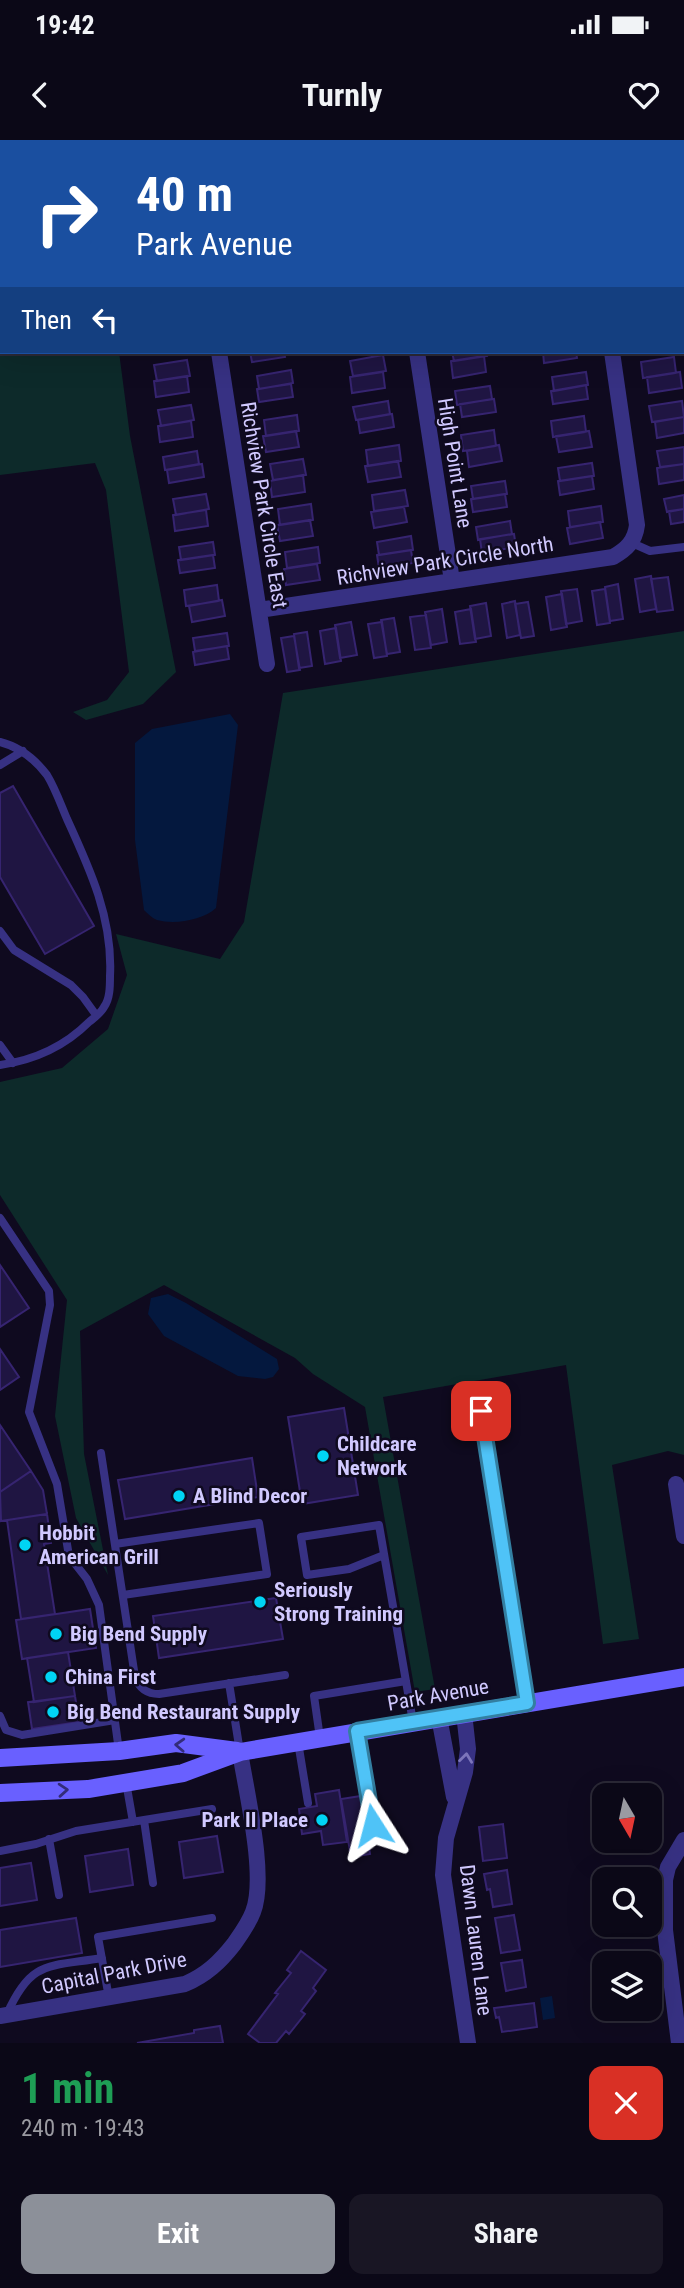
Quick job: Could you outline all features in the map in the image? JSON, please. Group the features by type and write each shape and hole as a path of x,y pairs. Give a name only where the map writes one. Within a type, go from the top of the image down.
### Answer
{"main road":[{"name":"Park Avenue","path":"0,1793 88,1788 183,1773 240,1752 684,1677"},
{"name":"Park Avenue","path":"0,1758 119,1751 176,1743 240,1752"},
{"path":"119,1751 149,1778"}],"street":[{"name":"Richview Park Circle East","path":"219,354 267,664"},
{"name":"High Point Lane","path":"417,354 452,581"},
{"path":"612,354 637,513 636,535 632,542"},
{"name":"Richview Park Circle North","path":"259,610 613,557 624,551 632,542"},
{"path":"481,1411 527,1703"},
{"path":"676,1484 684,1536"},
{"name":"Dawn Lauren Lane","path":"464,1713 468,1749 465,1772 446,1838 443,1875 468,2043"},
{"name":"Dawn Lauren Lane","path":"439,1717 455,1803"},
{"name":"Capital Park Drive","path":"3,2015 185,1984 201,1977 228,1952 253,1912 257,1895 258,1872 240,1752"},
{"path":"678,2043 665,1930 665,1880 668,1867 684,1840"}],"lane":[{"path":"632,542 650,551 684,547"},
{"path":"0,743 16,746 47,776 94,877 106,921 111,956 110,989 105,1007 77,1035 47,1053 0,1065"},
{"path":"0,765 23,751"},
{"path":"0,931 14,950 71,985 96,1015"},
{"path":"0,1045 13,1063"},
{"path":"0,1218 49,1291 50,1305 29,1412 57,1484 69,1556 87,1579 99,1605 119,1751"},
{"path":"101,1452 135,1677 142,1688 159,1694 285,1675"},
{"path":"115,1544 259,1523 267,1574 122,1595"},
{"path":"384,1555 349,1569 307,1575 301,1537 379,1525 413,1722"},
{"path":"320,1738 314,1696 406,1681"},
{"path":"229,1683 240,1752"},
{"path":"0,1716 6,1730 22,1735 115,1720"},
{"path":"357,1731 373,1825"},
{"path":"298,1742 308,1804"},
{"path":"126,1782 133,1822"},
{"path":"0,1850 76,1831 212,1809"},
{"path":"144,1820 153,1883"},
{"path":"49,1839 59,1895"},
{"path":"109,1998 98,1937 212,1919"},
{"path":"3,2015 17,1991 35,1972 102,1958"}],"green space":[{"path":"0,354 119,354 130,436 176,672 143,704 86,720 73,712 107,700 129,672 106,490 95,463 0,475"},
{"path":"684,631 684,1455 668,1451 612,1465 639,1639 603,1644 566,1365 383,1397 435,1689 415,1692 365,1407 313,1374 295,1358 164,1285 80,1331 84,1454 108,1575 76,1518 55,1416 67,1300 0,1195 0,1082 62,1068 108,1029 127,975 116,934 220,959 244,922 283,693"}],"water":[{"path":"230,714 238,725 216,908 204,916 188,920 157,920 144,910 135,840 135,743 152,729"},
{"path":"168,1294 277,1359 279,1369 273,1377 265,1379 238,1376 164,1336 148,1314 151,1298"},
{"path":"552,1996 555,2018 543,2020 540,1998"}],"building":[{"path":"250,354 284,354 285,357 252,362"},
{"path":"452,354 487,356 454,361"},
{"path":"543,354 576,354 577,358 544,363"},
{"path":"383,355 386,371 353,376 350,361"},
{"path":"484,356 486,372 453,378 451,361"},
{"path":"674,357 676,373 643,378 641,362"},
{"path":"187,360 190,376 157,381 154,365"},
{"path":"291,370 293,383 259,389 257,376"},
{"path":"383,372 385,388 352,393 350,377"},
{"path":"586,372 588,385 554,391 552,377"},
{"path":"680,372 682,388 649,393 647,377"},
{"path":"187,376 189,392 156,397 154,381"},
{"path":"291,384 293,397 259,402 257,389"},
{"path":"586,385 588,399 553,404 551,391"},
{"path":"490,386 492,399 457,405 455,391"},
{"path":"494,399 496,412 462,417 460,404"},
{"path":"388,401 390,414 356,420 353,407"},
{"path":"682,401 684,417 652,422 649,406"},
{"path":"191,405 194,420 161,426 158,410"},
{"path":"392,414 394,427 360,433 358,420"},
{"path":"297,415 299,431 266,436 264,420"},
{"path":"584,416 586,432 553,437 551,421"},
{"path":"684,417 684,433 657,438 655,422"},
{"path":"191,421 193,437 160,442 158,426"},
{"path":"494,430 496,446 463,451 461,435"},
{"path":"296,431 299,447 266,452 263,436"},
{"path":"589,431 592,447 559,452 556,436"},
{"path":"399,445 401,461 368,466 366,450"},
{"path":"499,445 502,461 469,467 467,451"},
{"path":"684,447 684,464 660,467 657,451"},
{"path":"197,451 199,464 165,470 163,457"},
{"path":"303,459 306,475 273,480 270,464"},
{"path":"398,461 401,477 368,482 365,466"},
{"path":"592,463 594,476 560,481 558,468"},
{"path":"202,464 204,477 169,483 167,470"},
{"path":"684,464 684,480 659,484 657,468"},
{"path":"303,475 305,492 272,497 270,481"},
{"path":"592,476 594,489 560,495 558,481"},
{"path":"505,481 507,494 473,499 471,486"},
{"path":"405,490 408,506 374,511 372,495"},
{"path":"206,494 209,509 176,515 173,499"},
{"path":"505,494 507,507 473,512 471,499"},
{"path":"684,495 684,509 667,512 664,499"},
{"path":"311,504 313,520 280,525 278,509"},
{"path":"601,506 603,522 570,527 568,511"},
{"path":"404,507 407,522 374,528 371,512"},
{"path":"684,509 684,522 671,524 669,511"},
{"path":"206,510 208,526 175,531 173,515"},
{"path":"310,520 313,536 280,541 277,525"},
{"path":"510,521 512,534 478,540 476,527"},
{"path":"600,522 603,538 570,544 567,528"},
{"path":"514,534 516,547 482,553 480,539"},
{"path":"411,536 413,550 379,555 377,542"},
{"path":"213,542 215,555 181,560 179,547"},
{"path":"318,547 320,563 287,568 285,552"},
{"path":"411,550 413,563 379,568 377,555"},
{"path":"213,555 215,568 180,573 178,560"},
{"path":"317,564 320,580 286,585 284,569"},
{"path":"651,576 656,609 640,612 635,579"},
{"path":"668,577 673,610 657,612 651,579"},
{"path":"618,584 623,619 610,621 605,587"},
{"path":"217,585 219,601 186,606 184,590"},
{"path":"577,589 582,621 566,624 561,591"},
{"path":"605,589 610,623 597,625 592,591"},
{"path":"562,594 567,627 551,630 546,597"},
{"path":"222,600 225,616 192,622 189,606"},
{"path":"515,601 520,635 507,638 502,604"},
{"path":"528,602 534,636 521,638 515,604"},
{"path":"486,603 491,636 475,639 470,606"},
{"path":"442,609 447,642 431,645 425,612"},
{"path":"471,609 476,642 460,644 455,612"},
{"path":"426,615 431,648 415,650 410,617"},
{"path":"394,618 400,652 387,654 381,620"},
{"path":"351,622 357,655 340,658 335,625"},
{"path":"382,622 387,656 374,658 368,624"},
{"path":"336,628 341,661 325,664 320,631"},
{"path":"307,632 312,666 299,668 294,634"},
{"path":"227,633 229,646 195,651 193,638"},
{"path":"294,636 300,670 287,672 281,638"},
{"path":"227,646 229,659 195,665 193,652"},
{"path":"13,786 94,926 45,954 0,877 0,793"},
{"path":"0,1265 29,1308 0,1327"},
{"path":"0,1349 19,1377 0,1390"},
{"name":"Childcare Network","path":"344,1408 358,1495 302,1504 288,1417"},
{"path":"0,1425 31,1471 0,1492"},
{"path":"252,1458 258,1497 125,1519 118,1480"},
{"path":"31,1471 43,1490 47,1514 1,1521 0,1492"},
{"path":"47,1514 51,1543 44,1544 55,1614 21,1619 7,1520"},
{"path":"276,1598 283,1639 159,1658 153,1616"},
{"name":"Big Bend Supply","path":"90,1609 96,1648 22,1659 16,1620"},
{"name":"China First","path":"68,1652 75,1696 34,1702 27,1658"},
{"name":"Big Bend Restaurant Supply","path":"75,1696 79,1722 32,1729 28,1702"},
{"name":"Park II Place","path":"339,1790 347,1842 323,1845 321,1831 302,1834 299,1809 317,1806 315,1794"},
{"path":"361,1796 370,1854 351,1857 341,1799"},
{"path":"503,1824 507,1858 483,1861 479,1827"},
{"path":"217,1836 223,1872 184,1878 179,1842"},
{"path":"128,1849 133,1885 90,1892 85,1856"},
{"path":"31,1863 37,1900 0,1906 0,1868"},
{"path":"507,1870 512,1904 493,1907 484,1874"},
{"path":"514,1915 520,1950 501,1953 495,1918"},
{"path":"76,1918 82,1953 0,1967 0,1930"},
{"path":"301,1951 326,1970 313,1988 316,1991 301,2011 305,2014 289,2034 286,2031 276,2043 260,2043 248,2034 278,1994 275,1993 291,1973 287,1970"},
{"path":"522,1960 526,1987 506,1991 501,1963"},
{"path":"534,2003 537,2027 502,2032 494,2008"},
{"path":"220,2026 223,2043 137,2043 194,2033 194,2030"}],"place":[{"name":"Childcare Network","path":"323,1456"},
{"name":"A Blind Decor","path":"179,1496"},
{"name":"Hobbit American Grill","path":"25,1545"},
{"name":"Seriously Strong Training","path":"260,1602"},
{"name":"Big Bend Supply","path":"56,1634"},
{"name":"China First","path":"51,1677"},
{"name":"Big Bend Restaurant Supply","path":"53,1712"},
{"name":"Park II Place","path":"322,1820"}],"route":[{"path":"373,1825 357,1731 527,1703 481,1411"}]}
